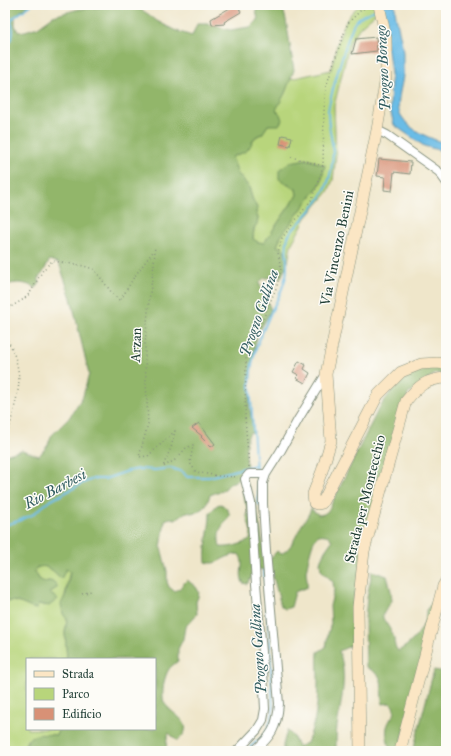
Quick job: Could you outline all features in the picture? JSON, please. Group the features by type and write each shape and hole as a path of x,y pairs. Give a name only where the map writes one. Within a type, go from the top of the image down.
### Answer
{"street":[{"name":"Via Vincenzo Benini","path":"254,751 266,741 274,730 278,718 279,704 273,650 263,504 264,474 280,452 326,374 377,130 386,77 386,38 377,7"},
{"path":"377,130 387,135 439,172 446,182"},
{"name":"Strada per Montecchio","path":"326,374 331,441 313,494 314,503 317,504 322,503 378,395 400,372 421,364 446,364"},
{"name":"Strada per Montecchio","path":"360,751 358,607 364,551 406,401 416,388 435,378 446,378"},
{"path":"237,751 257,730 263,720 265,708 251,510 245,479 248,475 264,474"},
{"path":"400,751 443,586 446,581"}],"path":[{"path":"248,475 246,359 277,286 281,268 278,253 282,238 312,199 323,166 326,87 348,23 360,11 377,7"},
{"path":"291,157 323,166"},
{"name":"Arzan","path":"5,311 24,299 30,293 43,270 52,261 80,265 94,269 120,301 134,277 155,249 145,344 148,424 139,457 148,456 175,431 172,448 166,459 164,467 175,460 186,448 193,445 190,463 196,472 218,476 248,475"},
{"path":"5,337 12,349 18,369 19,383 11,423 5,436"},
{"path":"82,594 91,592"}],"green space":[{"path":"5,5 30,5 22,10 15,18 15,25 18,32 38,27 53,16 79,9 135,6 157,21 174,30 192,36 197,24 207,24 230,30 250,27 258,20 255,5 282,5 286,20 294,70 285,93 276,110 280,114 282,120 279,125 268,125 262,134 258,135 254,139 247,150 232,157 238,174 249,187 257,208 256,213 258,218 257,224 254,228 253,239 264,243 297,195 296,189 279,179 279,170 290,162 307,159 325,165 321,183 281,236 277,246 284,249 288,262 281,277 264,278 259,283 271,310 257,335 254,350 249,406 254,433 250,432 247,441 247,471 239,479 229,484 225,489 210,495 206,506 197,512 186,512 176,519 170,518 165,520 161,548 167,571 167,582 169,587 174,591 179,589 187,580 196,587 199,592 196,602 197,614 185,627 183,639 178,649 178,661 169,669 164,681 164,702 167,707 185,724 186,729 177,741 169,733 166,751 22,751 31,737 44,734 56,735 58,730 156,730 156,658 67,658 65,633 67,619 63,614 61,604 66,594 70,572 66,569 61,579 52,570 46,567 38,567 34,570 39,579 44,582 54,582 58,587 49,593 58,599 49,606 39,604 36,609 13,601 5,602 5,455 22,450 39,456 48,445 51,436 69,418 83,396 89,374 71,298 59,263 50,260 38,278 40,283 36,288 21,283 5,285"},
{"path":"361,5 374,5 376,13 360,27 350,42 334,106 336,154 333,180 328,192 306,218 291,245 288,262 284,249 277,246 281,236 321,183 307,159 297,161 286,184 296,189 297,195 264,243 258,242 253,239 258,218 256,213 257,208 249,187 238,174 232,157 244,151 256,137 262,134 268,125 273,124 275,110 285,93 290,79 331,70 337,44 344,25 354,10"},
{"path":"442,365 446,370 446,374 436,373 408,394 354,596 352,645 339,651 343,669 343,688 337,729 336,751 283,751 287,730 293,736 298,747 307,743 316,712 318,697 318,652 326,647 331,623 330,606 334,590 333,582 321,570 320,563 325,551 332,541 327,535 319,535 314,540 306,571 307,587 295,592 291,607 285,609 281,606 274,580 263,569 257,570 247,584 243,583 241,575 242,561 239,554 213,563 206,562 210,513 217,505 221,504 229,512 228,518 219,533 220,547 232,546 250,540 251,532 247,517 248,509 243,497 243,491 251,497 255,503 266,559 272,557 277,551 281,554 289,548 312,506 312,510 319,515 328,511 378,410 394,387 418,368"},
{"path":"38,566 48,568 61,579 65,569 70,571 63,605 67,619 65,633 67,658 26,658 26,730 58,730 56,735 39,735 27,740 22,751 5,751 5,602 13,601 36,609 39,604 45,606 49,593 58,587 49,581 44,582 39,579 34,570"},
{"path":"372,571 387,576 392,601 384,612 383,618 393,635 395,646 398,651 418,634 424,623 426,610 440,594 399,751 390,751 386,731 391,718 395,713 393,706 390,703 383,704 380,678 366,667 365,619"},
{"path":"434,670 445,672 446,751 413,751"}],"water":[{"path":"382,5 395,5 403,53 403,75 399,97 400,113 406,122 416,131 446,144 446,152 424,146 394,125 390,109 391,73"}],"building":[{"path":"237,5 241,12 224,22 225,24 212,25 211,19"},
{"path":"376,37 377,51 352,54 356,39"},
{"path":"282,135 292,137 290,146 280,144"},
{"path":"379,159 411,162 410,174 394,172 392,191 384,190 385,177 377,176"},
{"path":"299,361 306,365 304,369 310,373 305,383 296,378 299,375 293,372"},
{"path":"199,423 215,444 211,447 201,437 202,436 192,428"}],"waterway":[{"path":"5,48 12,36 13,29 11,22 13,18 31,5"},
{"name":"Progno Gallina","path":"256,471 250,385 250,375 254,356 260,337 285,280 287,271 286,247 288,237 319,200 326,188 331,172 333,148 328,112 335,80 348,38 355,22 365,14 376,10"},
{"name":"Rio Barbesi","path":"5,525 32,515 48,502 93,479 105,479 128,471 140,469 155,470 171,468 183,472 187,477 209,477 255,465"},
{"name":"Progno Gallina","path":"257,475 259,505"},
{"name":"Progno Gallina","path":"246,751 263,736 268,729 273,712 264,571"}],"water label":[{"name":"Progno Borago","path":"383,68"}]}
